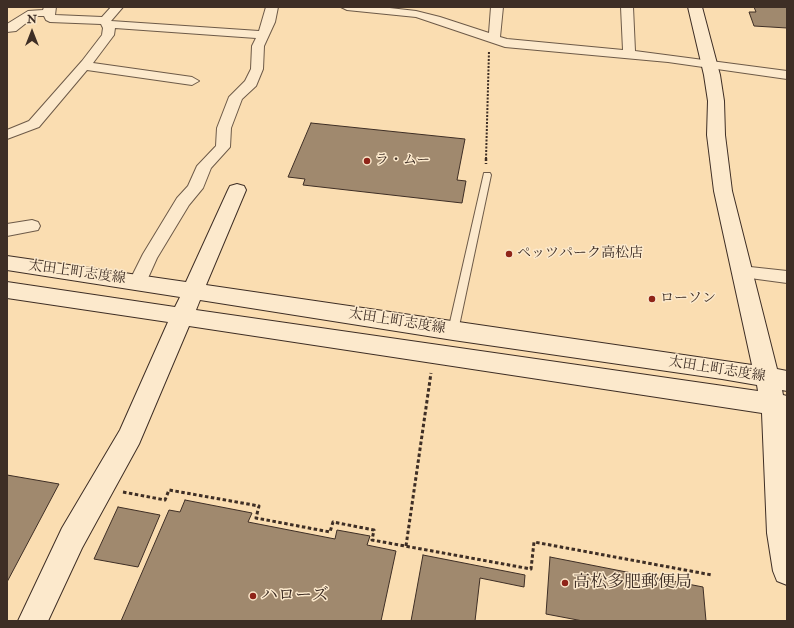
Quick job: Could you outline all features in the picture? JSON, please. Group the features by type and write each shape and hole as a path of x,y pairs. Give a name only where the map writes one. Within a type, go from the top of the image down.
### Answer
{"main road":[{"path":"695,7 710,65 716,101 718,163 741,272 776,379 780,405 776,432 781,533 787,571"},
{"path":"33,621 72,538 130,436 237,190"},
{"name":"太田上町志度線","path":"7,263 776,379"},
{"name":"太田上町志度線","path":"7,290 780,405"}],"street":[{"path":"7,135 34,124 61,91 85,66 108,35 106,23 117,7"},
{"path":"138,282 149,258 183,202 195,188 204,166 223,147 224,128 236,97 251,83 257,69 258,46 269,22 272,7"},
{"path":"347,7 416,14 436,19 505,43 695,61 710,65 787,75"},
{"path":"490,38 498,7"},
{"path":"627,7 629,54"},
{"path":"7,28 12,28 32,13 49,10 50,18 263,35"},
{"path":"85,66 192,80"},
{"path":"7,230 32,226"},
{"path":"741,272 787,277"}],"lane":[{"path":"454,331 487,175"}],"path":[{"path":"487,175 486,116 490,38"},
{"path":"406,546 431,372"},
{"path":"101,488 164,500 169,490 259,506 256,518 330,532 333,522 374,530 372,540 532,569 534,542 712,575"}],"building":[{"path":"754,7 787,7 787,28 754,26 749,12 756,12"},
{"path":"311,123 465,139 457,180 466,181 462,203 303,185 305,179 288,177"},
{"path":"7,475 59,484 7,582"},
{"path":"185,500 252,513 248,522 335,539 337,530 370,536 367,545 396,551 381,621 121,621 169,510 180,512"},
{"path":"118,507 160,515 138,567 94,559"},
{"path":"423,555 525,575 524,587 480,578 475,621 411,621"},
{"path":"550,557 703,587 706,621 583,621 546,614"}],"place":[{"name":"ラ・ムー","path":"367,161"},
{"name":"ペッツパーク高松店","path":"509,254"},
{"name":"ローソン","path":"652,299"},
{"name":"高松多肥郵便局","path":"565,583"},
{"name":"ハローズ","path":"253,596"}]}
